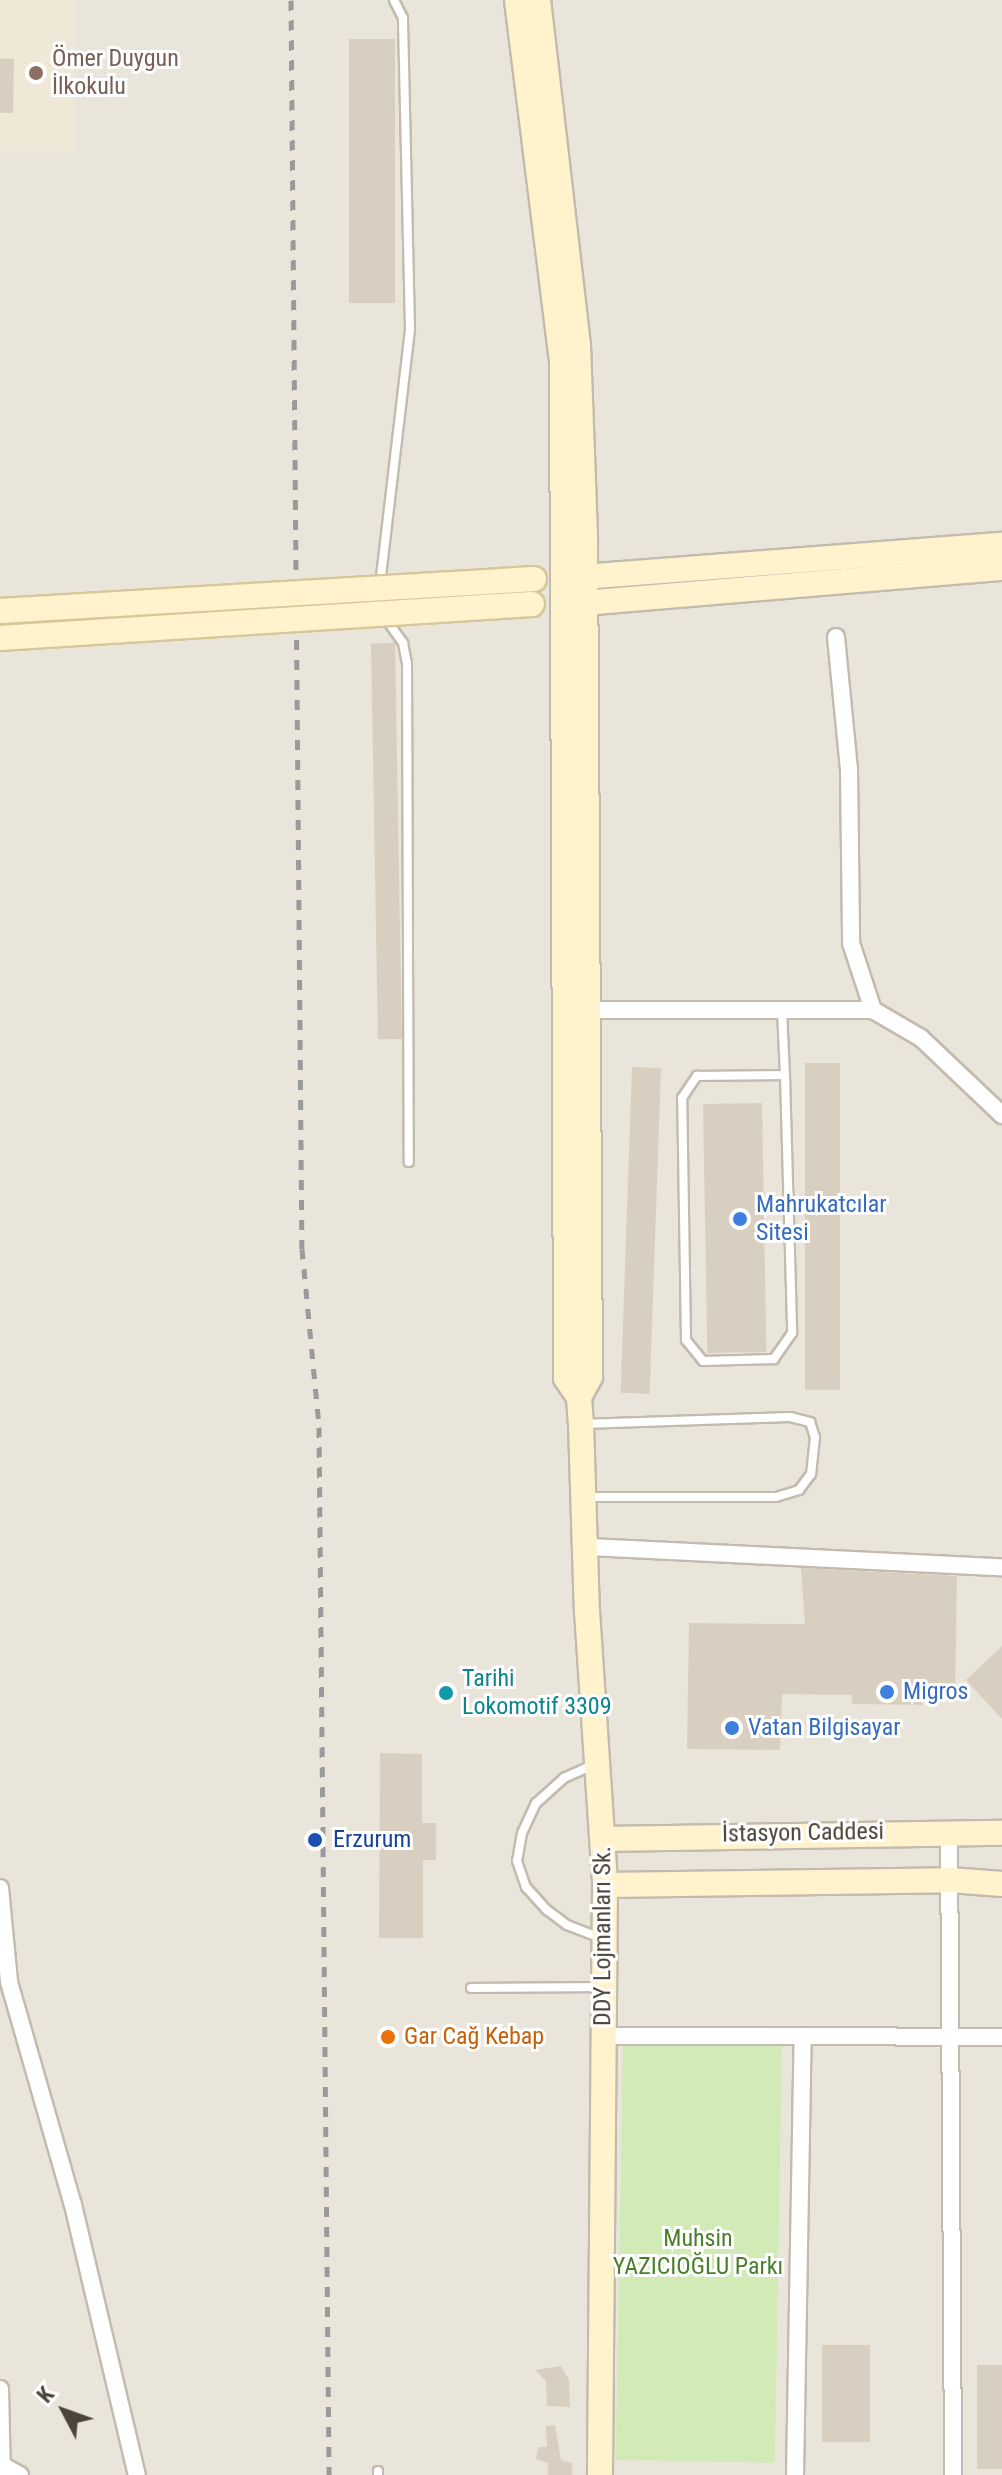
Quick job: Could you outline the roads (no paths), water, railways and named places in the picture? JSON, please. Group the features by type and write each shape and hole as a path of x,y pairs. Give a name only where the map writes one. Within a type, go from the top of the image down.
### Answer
{"street":[{"path":"517,0 562,363 573,578"},
{"path":"538,0 578,345 573,578 566,1378 579,1397 590,1377 587,1010 573,604"},
{"path":"0,611 573,578 1002,545"},
{"path":"0,638 532,604 573,604 1002,568"},
{"path":"836,637 849,770 851,943 873,1010"},
{"path":"587,1010 873,1010 921,1038 1002,1115"},
{"name":"DDY Lojmanları Sk.","path":"579,1397 605,1885 600,2475"},
{"path":"587,1547 1002,1567"},
{"path":"949,1831 953,2475"},
{"name":"İstasyon Caddesi","path":"603,1839 949,1831 1002,1833"},
{"name":"İstasyon Caddesi","path":"605,1885 950,1880 1002,1884"},
{"path":"0,1888 9,1982 73,2205 137,2475"},
{"path":"604,2036 1002,2037"},
{"path":"795,2475 803,2036"},
{"path":"0,2389 1,2467 20,2475"}],"lane":[{"path":"394,0 403,18 410,329 387,552 379,577 381,606 389,628 403,643 407,663 409,1162"},
{"path":"782,1009 785,1075 792,1333 774,1359 703,1361 686,1340 682,1098 697,1076 785,1075"},
{"path":"581,1424 790,1417 810,1422 815,1437 811,1474 799,1490 776,1497 585,1497"},
{"path":"598,1763 564,1778 536,1803 517,1861 526,1887 547,1910 567,1925 604,1939"},
{"path":"471,1988 604,1987"}],"railway":[{"path":"291,0 302,1249 319,1427 329,2475"}],"place":[{"name":"Ömer Duygun İlkokulu","path":"36,73"},
{"name":"Mahrukatcılar Sitesi","path":"740,1219"},
{"name":"Migros","path":"887,1692"},
{"name":"Tarihi Lokomotif 3309","path":"446,1693"},
{"name":"Vatan Bilgisayar","path":"732,1728"},
{"name":"Erzurum","path":"315,1840"},
{"name":"Gar Cağ Kebap","path":"388,2037"}],"park label":[{"name":"Muhsin YAZICIOĞLU Parkı","path":"698,2253"}]}
